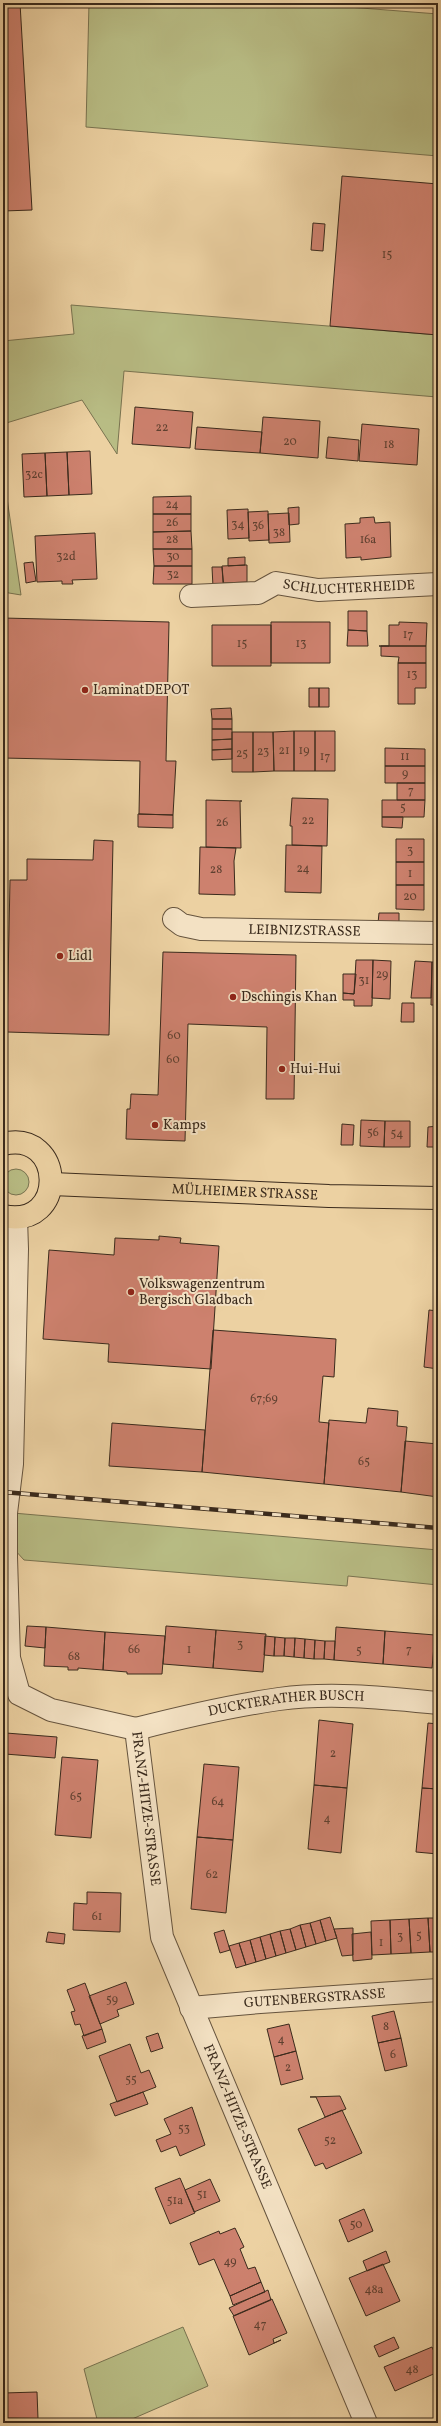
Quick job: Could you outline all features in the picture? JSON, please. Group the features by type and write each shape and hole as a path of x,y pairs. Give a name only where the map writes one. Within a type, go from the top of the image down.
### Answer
{"main road":[{"path":"3,1144 11,1142 24,1144 36,1150 48,1165 52,1184 49,1194 36,1211 26,1216 9,1217"},
{"name":"MÜLHEIMER STRASSE","path":"52,1184 329,1196 438,1198"}],"street":[{"name":"SCHLUCHTERHEIDE","path":"192,596 258,593 276,582 318,590 438,584"},
{"name":"LEIBNIZSTRASSE","path":"174,919 182,926 201,929 438,933"},
{"name":"FRANZ-HITZE-STRASSE","path":"9,1217 17,1257 12,1464 6,1513 4,1557 9,1658 19,1694 51,1710 136,1729 162,1937 366,2423"},
{"name":"DUCKTERATHER BUSCH","path":"136,1729 196,1714 280,1699 331,1696 438,1703"},
{"name":"GUTENBERGSTRASSE","path":"191,2008 254,2002 438,1990"}],"green space":[{"path":"89,3 297,3 438,14 438,156 86,127"},
{"path":"71,305 438,335 438,427 435,426 437,397 124,371 117,454 82,400 3,424 3,341 74,334"},
{"path":"3,470 21,595 3,592"},
{"path":"16,1169 25,1173 29,1182 25,1191 16,1195 7,1191 3,1182 7,1173"},
{"path":"13,1513 438,1550 438,1585 348,1576 347,1586 24,1560 14,1549"},
{"path":"183,2327 208,2386 123,2423 98,2423 84,2369"}],"building":[{"path":"3,3 20,3 32,210 3,211"},
{"path":"342,176 438,184 438,335 330,326"},
{"path":"313,223 325,224 323,251 311,250"},
{"path":"135,407 193,412 190,448 132,444"},
{"path":"263,417 320,421 318,458 260,453"},
{"path":"362,424 419,429 417,465 359,461"},
{"path":"197,427 262,432 260,453 195,449"},
{"path":"328,437 359,440 358,461 326,458"},
{"path":"90,451 92,494 69,495 67,452"},
{"path":"67,452 69,495 47,496 45,453"},
{"path":"45,453 47,496 24,497 22,454"},
{"path":"191,496 191,514 153,514 153,497"},
{"path":"299,507 299,524 289,525 288,508"},
{"path":"248,509 249,538 228,539 227,510"},
{"path":"268,511 269,540 249,541 248,512"},
{"path":"289,513 290,542 269,543 268,514"},
{"path":"153,514 191,514 191,531 153,532"},
{"path":"374,517 375,523 390,522 391,557 361,560 361,557 346,558 345,524 360,523 360,518"},
{"path":"191,531 192,549 153,549 153,532"},
{"path":"95,533 97,579 72,580 73,584 62,584 62,581 37,582 35,536"},
{"path":"153,549 192,549 192,566 154,566"},
{"path":"245,557 245,565 228,566 228,558"},
{"path":"33,562 36,581 26,583 24,563"},
{"path":"247,565 247,582 223,583 222,566"},
{"path":"154,566 192,566 192,584 153,584"},
{"path":"212,567 222,567 224,587 213,587"},
{"path":"348,611 367,611 367,631 348,630"},
{"name":"LaminatDEPOT","path":"3,618 169,622 166,761 176,761 173,815 139,814 140,761 3,758"},
{"path":"271,622 330,622 330,663 271,663"},
{"path":"399,622 427,623 426,646 389,646 389,625 399,625"},
{"path":"212,625 271,625 271,666 212,666"},
{"path":"348,630 367,631 368,646 347,646"},
{"path":"381,646 426,646 426,663 398,663 399,657 381,656"},
{"path":"398,663 426,663 426,688 415,688 415,704 398,704"},
{"path":"309,688 319,688 319,707 309,707"},
{"path":"319,688 329,688 329,707 319,707"},
{"path":"231,708 232,719 212,719 211,709"},
{"path":"212,719 232,719 232,729 212,729"},
{"path":"212,729 232,729 232,739 212,740"},
{"path":"294,731 315,731 315,771 294,771"},
{"path":"294,731 294,771 274,771 273,732"},
{"path":"315,731 335,731 335,771 315,771"},
{"path":"232,732 253,732 253,772 232,772"},
{"path":"253,732 273,732 274,771 253,772"},
{"path":"232,739 232,749 212,750 212,740"},
{"path":"385,748 425,749 425,766 385,766"},
{"path":"232,749 232,759 212,760 212,750"},
{"path":"385,766 425,766 425,783 385,783"},
{"path":"397,783 425,783 425,800 397,800"},
{"path":"292,798 328,799 327,846 292,845 292,826 290,826"},
{"path":"206,800 242,801 240,801 241,848 206,847"},
{"path":"382,800 425,800 424,817 382,817"},
{"path":"138,814 173,815 173,828 138,827"},
{"path":"382,817 403,817 402,828 382,827"},
{"path":"396,839 424,839 424,862 396,862"},
{"name":"Lidl","path":"94,840 113,841 109,1035 7,1032 10,880 27,880 27,859 93,860"},
{"path":"286,845 322,846 321,893 285,892"},
{"path":"200,847 236,848 234,861 235,895 199,894"},
{"path":"396,862 424,862 424,885 396,885"},
{"path":"396,885 424,885 424,910 396,909"},
{"path":"379,913 399,913 399,924 378,923"},
{"path":"163,952 296,955 294,1099 266,1099 267,1027 188,1024 185,1141 126,1139 127,1109 130,1109 131,1094 158,1095"},
{"path":"356,960 373,960 372,1006 354,1006 354,1000 343,1000 343,993 354,994"},
{"path":"373,960 391,961 390,999 372,998"},
{"path":"415,961 432,962 431,998 411,998"},
{"path":"432,962 438,962 438,1005 431,1005"},
{"path":"343,974 356,974 354,994 343,993"},
{"path":"402,1003 414,1003 414,1022 401,1022"},
{"path":"361,1120 385,1121 384,1147 360,1146"},
{"path":"385,1121 410,1121 410,1147 384,1147"},
{"path":"342,1124 354,1125 353,1145 341,1145"},
{"path":"438,1126 438,1147 427,1147 428,1127"},
{"name":"Volkswagenzentrum Bergisch Gladbach","path":"159,1236 181,1238 180,1243 219,1246 211,1369 108,1362 109,1344 43,1339 49,1250 114,1255 115,1238 159,1240"},
{"path":"429,1310 438,1311 438,1369 424,1367"},
{"path":"213,1330 336,1339 334,1377 323,1376 319,1422 329,1423 324,1484 202,1472"},
{"path":"368,1408 398,1411 397,1426 407,1427 401,1492 324,1484 329,1420 366,1423"},
{"path":"112,1423 205,1430 202,1472 109,1466"},
{"path":"405,1441 438,1444 438,1497 401,1492"},
{"path":"27,1626 46,1627 45,1648 25,1646"},
{"path":"166,1626 216,1630 213,1668 163,1664"},
{"path":"46,1627 105,1632 103,1670 78,1668 78,1670 68,1670 68,1667 44,1666"},
{"path":"336,1627 385,1631 383,1664 334,1660"},
{"path":"216,1630 266,1634 263,1672 213,1668"},
{"path":"385,1631 435,1635 432,1668 383,1664"},
{"path":"105,1632 165,1636 162,1674 127,1674 127,1672 103,1670"},
{"path":"265,1636 275,1637 274,1656 264,1655"},
{"path":"275,1637 285,1638 284,1656 274,1656"},
{"path":"285,1638 295,1638 294,1657 284,1656"},
{"path":"295,1638 305,1639 304,1658 294,1657"},
{"path":"305,1639 315,1640 314,1659 304,1658"},
{"path":"315,1640 325,1641 324,1659 314,1659"},
{"path":"325,1641 335,1641 334,1660 324,1659"},
{"path":"319,1720 353,1724 347,1788 314,1785"},
{"path":"428,1723 438,1724 438,1789 422,1788"},
{"path":"6,1733 57,1737 55,1758 5,1754"},
{"path":"62,1757 98,1760 91,1838 55,1835"},
{"path":"204,1764 239,1767 233,1840 197,1837"},
{"path":"314,1785 347,1788 341,1853 308,1849"},
{"path":"422,1788 438,1789 438,1854 416,1852"},
{"path":"197,1837 233,1840 226,1913 191,1909"},
{"path":"87,1892 121,1893 120,1932 73,1930 74,1903 87,1904"},
{"path":"330,1917 337,1938 326,1941 320,1920"},
{"path":"428,1918 438,1918 438,1952 430,1952"},
{"path":"428,1918 430,1952 411,1953 409,1919"},
{"path":"409,1919 411,1953 391,1954 390,1920"},
{"path":"320,1920 326,1941 316,1944 310,1923"},
{"path":"390,1920 391,1954 372,1955 371,1921"},
{"path":"310,1923 316,1944 306,1947 300,1925"},
{"path":"300,1925 306,1947 296,1950 290,1929"},
{"path":"353,1928 353,1955 342,1956 334,1929"},
{"path":"290,1929 296,1950 286,1953 280,1931"},
{"path":"224,1930 230,1950 220,1953 214,1933"},
{"path":"280,1931 286,1953 276,1956 270,1934"},
{"path":"48,1932 65,1934 64,1944 46,1942"},
{"path":"371,1932 372,1959 353,1961 352,1934"},
{"path":"270,1934 276,1956 266,1959 260,1937"},
{"path":"260,1937 266,1959 256,1962 250,1940"},
{"path":"250,1940 256,1962 246,1965 239,1943"},
{"path":"239,1943 246,1965 236,1968 229,1946"},
{"path":"126,1982 134,2004 117,2010 119,2016 100,2024 89,1996"},
{"path":"85,1983 102,2029 84,2036 80,2024 75,2025 71,2012 75,2011 67,1990"},
{"path":"394,2011 401,2038 378,2043 372,2016"},
{"path":"289,2024 296,2051 274,2057 267,2029"},
{"path":"102,2029 106,2042 87,2049 82,2036"},
{"path":"158,2033 163,2048 151,2052 146,2037"},
{"path":"401,2038 407,2066 385,2071 378,2043"},
{"path":"130,2044 141,2073 149,2070 156,2087 117,2102 99,2056"},
{"path":"296,2051 303,2079 281,2085 274,2057"},
{"path":"143,2092 148,2104 115,2116 110,2104"},
{"path":"340,2096 346,2109 325,2117 316,2097 310,2097"},
{"path":"192,2107 205,2145 180,2156 176,2146 161,2152 156,2140 171,2134 164,2119"},
{"path":"342,2110 362,2153 326,2169 323,2163 315,2166 298,2129"},
{"path":"180,2178 195,2213 170,2224 155,2188"},
{"path":"210,2179 220,2201 194,2212 185,2190"},
{"path":"364,2209 373,2231 348,2242 339,2220"},
{"path":"235,2228 244,2247 240,2249 248,2269 255,2267 261,2282 230,2296 214,2259 199,2265 190,2243 219,2231 220,2234"},
{"path":"386,2251 390,2262 367,2271 363,2261"},
{"path":"383,2264 400,2301 366,2316 349,2278"},
{"path":"261,2282 265,2292 233,2305 230,2296"},
{"path":"268,2290 271,2300 234,2316 229,2308"},
{"path":"272,2299 287,2333 273,2339 274,2343 281,2340 249,2355 233,2316"},
{"path":"394,2337 399,2348 379,2357 374,2346"},
{"path":"432,2347 438,2361 438,2372 395,2391 384,2367"},
{"path":"3,2364 4,2418 69,2419 69,2423 3,2423"},
{"path":"37,2392 38,2419 3,2419 4,2393"}],"railway":[{"path":"3,1492 438,1528"}],"place":[{"name":"LaminatDEPOT","path":"85,690"},
{"name":"Lidl","path":"60,956"},
{"name":"Dschingis Khan","path":"233,997"},
{"name":"Hui-Hui","path":"282,1069"},
{"name":"Kamps","path":"155,1125"},
{"name":"Volkswagenzentrum Bergisch Gladbach","path":"131,1292"}]}
